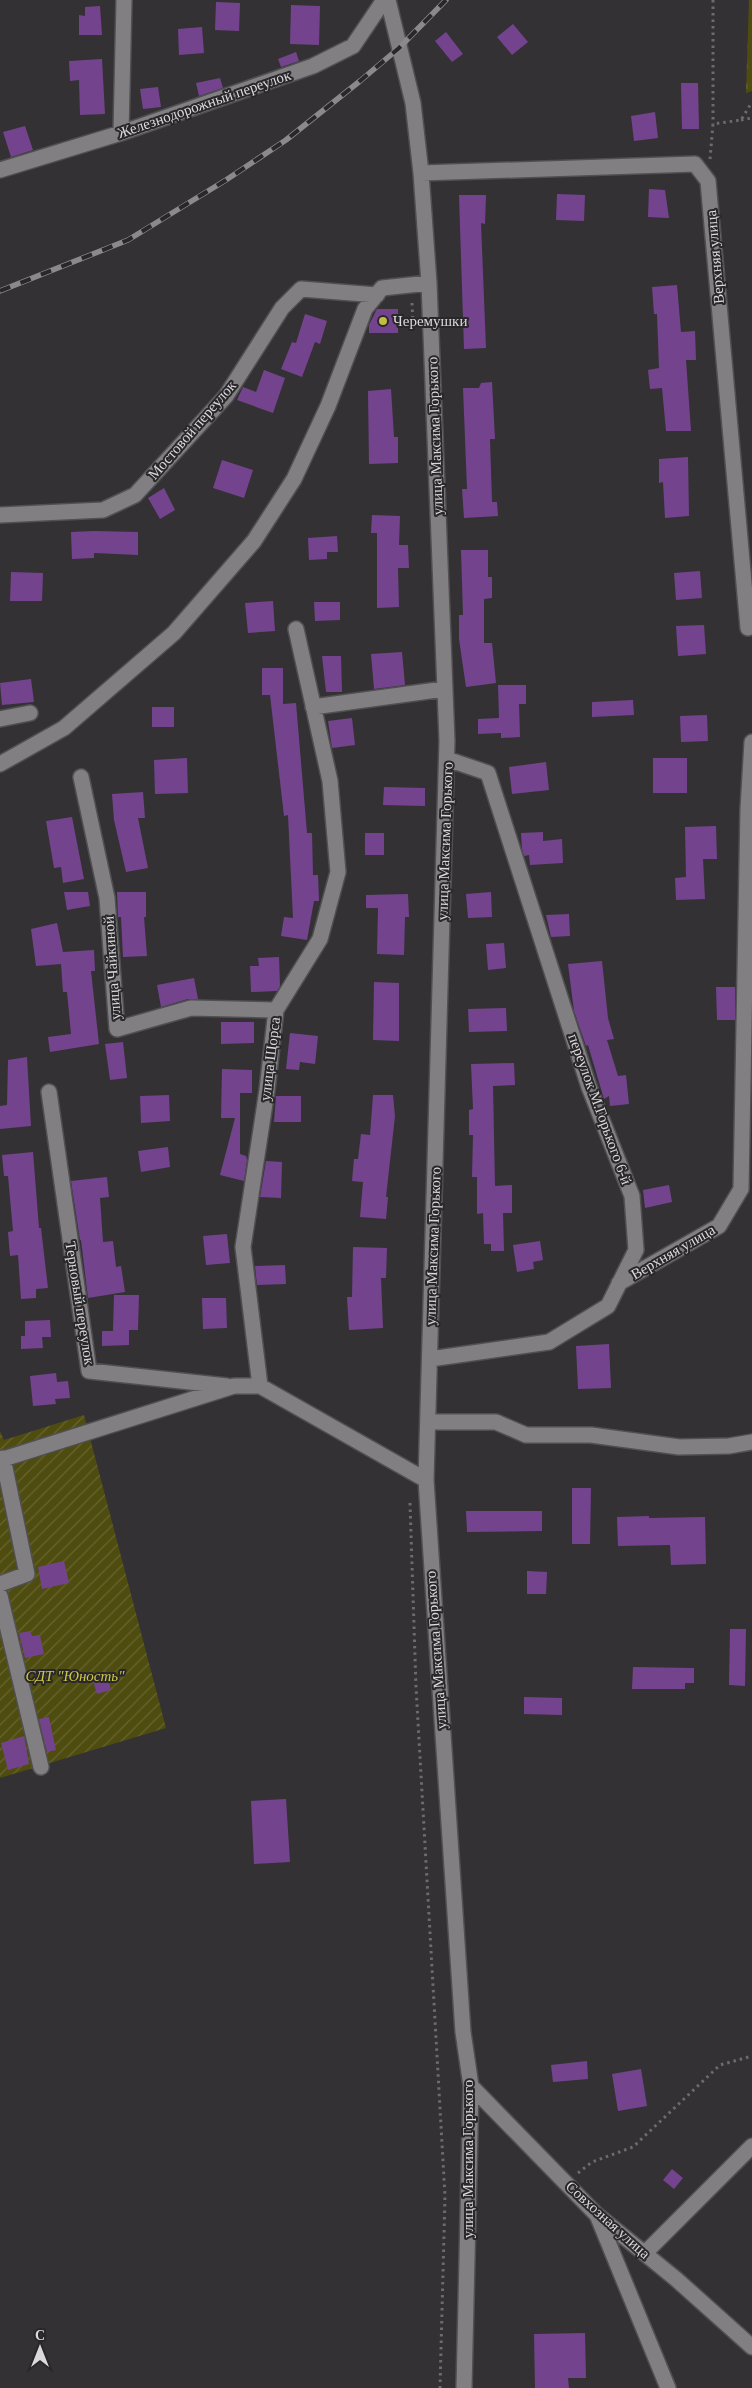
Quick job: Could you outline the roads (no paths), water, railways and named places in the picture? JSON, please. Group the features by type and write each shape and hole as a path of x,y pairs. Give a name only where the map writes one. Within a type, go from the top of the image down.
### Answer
{"street":[{"path":"121,133 124,0"},
{"name":"Железнодорожный переулок","path":"0,170 121,133 313,66 353,46 387,2"},
{"name":"улица Максима Горького","path":"387,2 413,103 421,173 429,284 447,759 426,1480 463,2032 471,2086 464,2388"},
{"name":"Верхняя улица","path":"421,173 695,164 708,182 748,628"},
{"path":"0,764 64,728 174,633 254,541 294,479 328,406 365,309 382,288 429,284"},
{"name":"Мостовой переулок","path":"0,515 103,510 135,495 226,396 282,308 300,289 376,294"},
{"name":"улица Щорса","path":"260,1386 243,1247 267,1090 276,1010 320,938 338,872 330,781 296,629"},
{"path":"313,707 444,689"},
{"path":"0,719 30,713"},
{"name":"Верхняя улица","path":"619,1283 719,1226 741,1188 748,809 752,742"},
{"name":"переулок М.Горького 6-й","path":"430,1359 549,1342 608,1306 636,1250 632,1196 589,1086 488,773 447,759"},
{"name":"улица Чайкиной","path":"81,778 107,898 117,1029 191,1008 276,1010"},
{"name":"Терновый переулок","path":"48,1092 89,1372 234,1386"},
{"path":"0,1584 27,1574 2,1459 234,1386 260,1386 426,1480"},
{"path":"428,1422 496,1422 526,1435 592,1435 679,1447 729,1446 752,1442"},
{"path":"0,1596 41,1767"},
{"name":"Совхозная улица","path":"471,2086 596,2214 645,2253 752,2347"},
{"path":"645,2253 752,2146"},
{"path":"596,2214 668,2388"}],"railway":[{"path":"0,291 128,240 226,180 286,140 360,81 399,48 446,0"}],"place":[{"name":"Черемушки","path":"383,321"}],"park label":[{"name":"СДТ \"Юность\"","path":"75,1676"}]}
